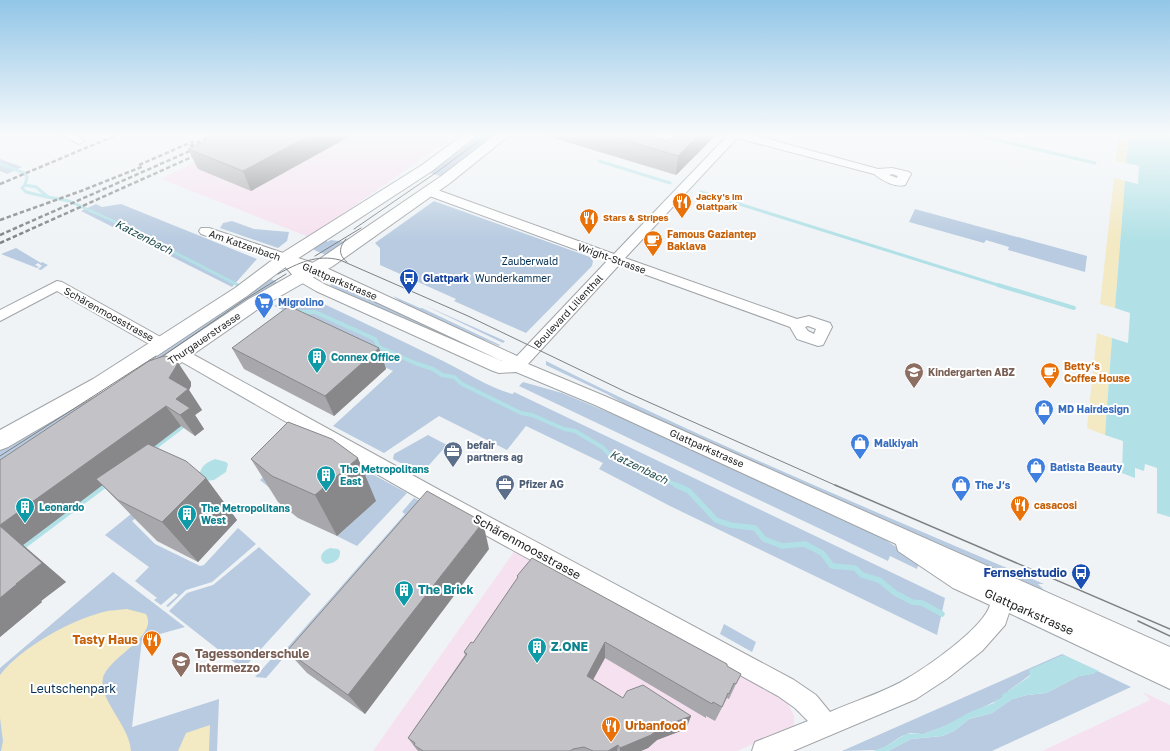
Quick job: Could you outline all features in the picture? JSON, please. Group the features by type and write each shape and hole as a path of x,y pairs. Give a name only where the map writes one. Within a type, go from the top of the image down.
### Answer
{"main road":[{"name":"Thurgauerstrasse","path":"0,441 100,384 241,292 285,259 425,169"},
{"path":"426,169 424,174 425,178 436,181 445,180"},
{"name":"Thurgauerstrasse","path":"105,402 180,354 255,303 309,273 459,169"}],"street":[{"name":"Boulevard Lilienthal","path":"517,366 703,169"},
{"path":"867,169 878,172"},
{"name":"Wright-Strasse","path":"428,191 796,324"},
{"name":"Am Katzenbach","path":"205,231 285,259"},
{"name":"Glattparkstrasse","path":"285,259 309,273 321,288 499,367 517,366 609,404 895,535 908,548 960,581 1005,592 1170,658"},
{"name":"Schärenmoosstrasse","path":"0,316 57,285 161,344"},
{"name":"Schärenmoosstrasse","path":"180,354 436,498 786,688 807,701 818,714 824,725"},
{"path":"764,751 908,691 940,670 974,643 994,622 997,618 1005,592"},
{"name":"Glattparkstrasse","path":"1005,592 1170,678"}],"shaded area":[{"path":"181,169 407,169 309,237 161,179"},
{"path":"1139,169 1170,169 1170,517 1157,513 1157,468 1145,464 1144,471 1135,468 1135,478 1122,473 1123,441 1105,435 1112,338 1128,343 1130,313 1115,308 1125,181 1138,184"},
{"path":"215,459 228,464 226,472 214,480 205,481 200,476 202,467 206,463"},
{"path":"330,548 338,549 340,554 338,559 332,563 326,564 322,561 321,557 324,551"},
{"path":"516,549 773,691 787,702 794,716 794,726 737,751 373,751"},
{"path":"1063,655 1099,671 1089,675 1079,676 1046,693 1027,695 1012,699 992,713 969,719 954,731 942,736 911,739 888,751 873,751 885,747 906,734 919,733 921,735 945,726 970,712 994,703 996,700 1002,698 1002,695 1006,692 1008,693 1008,691 1030,676 1029,670"},
{"path":"1143,692 1170,705 1170,751 1042,751 1150,700"}],"green space":[{"path":"0,169 18,169 7,174 0,171"},
{"path":"435,169 453,169 443,177 430,173"},
{"name":"Wunderkammer","path":"434,201 590,257 593,261 592,266 526,333 454,301 456,299 380,265 380,248 375,243"},
{"path":"96,204 102,207 121,204 257,259 232,287 81,211"},
{"path":"915,209 1087,256 1085,272 1008,250 1009,247 986,240 984,243 909,222"},
{"path":"232,221 254,229 289,232 287,241 278,248 220,228 223,223"},
{"path":"327,239 327,242 331,240 346,242 326,255 314,250 316,246"},
{"path":"16,248 41,263 42,262 48,265 41,270 38,269 42,266 38,263 35,265 39,267 37,268 1,254"},
{"path":"267,277 279,283 163,361 151,354"},
{"path":"333,283 492,354 489,357 400,316 372,307 330,285"},
{"path":"393,296 500,345 499,346 485,340 483,342 405,305"},
{"path":"290,297 306,304 313,299 443,361 487,384 505,392 513,394 514,392 945,598 937,635 670,506 599,469 603,463 526,426 507,450 439,416 384,453 333,426 393,371 301,327 296,316 274,306"},
{"path":"424,305 505,341 503,343"},
{"path":"546,361 731,449 1044,584 1038,584 1045,591 626,405 607,394 546,365"},
{"path":"150,369 0,467 0,446 89,394"},
{"path":"523,382 562,393 675,440 884,539 919,562 917,569 890,556 888,561 519,386"},
{"path":"428,435 447,445 421,474 393,459 394,454"},
{"path":"298,444 317,444 407,493 357,546 337,536 376,501 282,498 260,480"},
{"path":"167,485 176,489 132,521 155,544 200,566 204,565 238,528 256,544 212,582 186,590 168,607 166,606 178,595 175,593 161,605 154,600 157,598 135,581 149,567 105,535"},
{"path":"414,498 420,501 266,678 255,677 274,656 279,657 405,514 402,512"},
{"path":"259,547 311,594 243,669 169,611 187,593 213,585"},
{"name":"Leutschenpark","path":"113,572 185,627 142,639 132,727 219,699 217,751 0,751 0,668"},
{"path":"724,624 756,642 752,652 720,634"},
{"path":"1062,654 1131,687 992,751 888,751 911,739 942,736 954,731 969,719 992,713 1012,699 1027,695 1046,693 1079,676 1095,673 1030,675 1008,691 1010,693 1002,698 945,726 921,735 919,733 910,733 877,750 842,751"}],"sand":[{"path":"1114,178 1125,181 1115,308 1100,304"},
{"path":"1097,333 1112,338 1105,435 1087,428"},
{"name":"Leutschenpark","path":"127,609 146,614 148,622 146,631 140,639 107,670 103,678 103,686 109,704 126,732 131,751 1,751 3,741 0,718 0,675 9,665 33,645 47,636 90,616 112,610"},
{"path":"210,725 209,751 178,751 186,733"}],"building":[{"path":"289,306 379,348 325,396 232,348"},
{"path":"164,356 174,357 177,361 177,365 169,378 188,389 176,399 190,408 180,415 166,406 0,525 0,460 149,361"},
{"path":"288,422 332,439 358,458 315,495 272,476 251,459"},
{"path":"148,444 186,461 206,478 162,522 118,500 96,479"},
{"path":"427,491 483,522 348,695 287,651"},
{"path":"0,526 42,563 0,598"},
{"name":"Z.ONE","path":"532,558 727,664 727,666 741,674 736,684 734,683 729,694 728,693 722,707 713,702 712,704 605,642 587,676 623,698 627,691 643,685 691,716 661,727 651,735 620,748 618,745 608,751 593,751 584,747 570,751 423,751 414,745 415,743 408,738 467,654 464,652 471,642 473,643 518,577 517,576"}],"waterway":[{"name":"Katzenbach","path":"13,169 24,173 27,177 25,185"},
{"path":"625,169 670,183"},
{"name":"Katzenbach","path":"25,185 36,187 48,197 69,201 111,220 238,285"},
{"name":"Katzenbach","path":"25,185 22,188 26,192 47,197"},
{"path":"701,192 1001,286"},
{"path":"998,285 1074,308"},
{"name":"Katzenbach","path":"281,304 291,309"},
{"name":"Katzenbach","path":"299,312 315,312 375,339 379,347 415,363 433,369 442,375 454,377 462,384 521,413 532,415 564,429 575,431 602,447 610,455 631,463 653,476 662,478 676,485"},
{"path":"152,450 182,427"},
{"path":"21,548 105,485"},
{"name":"Katzenbach","path":"676,485 689,491 716,520 730,525 755,528 764,539 782,546 805,544 822,553 832,566 855,568 862,575 879,580 895,593 912,602 922,603 942,614"}],"tram line":[{"path":"354,229 441,169"},
{"path":"315,256 361,228"},
{"path":"346,239 340,251 342,257 347,262"},
{"path":"278,274 300,263 316,259 332,258 340,260 468,316 626,392 837,486"},
{"path":"153,363 244,300 286,274"},
{"path":"0,456 156,356"},
{"path":"835,485 1170,629"},
{"path":"1138,621 1170,636"}],"railway":[{"path":"0,184 36,169"},
{"path":"0,220 136,169"},
{"path":"0,235 149,169"},
{"path":"0,243 165,169"}],"place":[{"name":"Jacky's im Glattpark","path":"682,219"},
{"name":"Stars & Stripes","path":"589,235"},
{"name":"Famous Gaziantep Baklava","path":"653,257"},
{"name":"Glattpark","path":"409,295"},
{"name":"Migrolino","path":"264,319"},
{"name":"Connex Office","path":"317,374"},
{"name":"Kindergarten ABZ","path":"914,389"},
{"name":"Betty‘s Coffee House","path":"1050,389"},
{"name":"MD Hairdesign","path":"1044,426"},
{"name":"Malkiyah","path":"860,460"},
{"name":"befair partners ag","path":"453,468"},
{"name":"Batista Beauty","path":"1036,484"},
{"name":"The Metropolitans East","path":"326,492"},
{"name":"Pfizer AG","path":"505,501"},
{"name":"The J‘s","path":"961,502"},
{"name":"casacosi","path":"1020,522"},
{"name":"Leonardo","path":"25,524"},
{"name":"The Metropolitans West","path":"187,531"},
{"name":"Fernsehstudio","path":"1081,590"},
{"name":"The Brick","path":"404,607"},
{"name":"Tasty Haus","path":"152,657"},
{"name":"Z.ONE","path":"537,664"},
{"name":"Tagessonderschule Intermezzo","path":"181,678"},
{"name":"Urbanfood","path":"611,743"}],"park label":[{"name":"Zauberwald","path":"530,261"}]}
